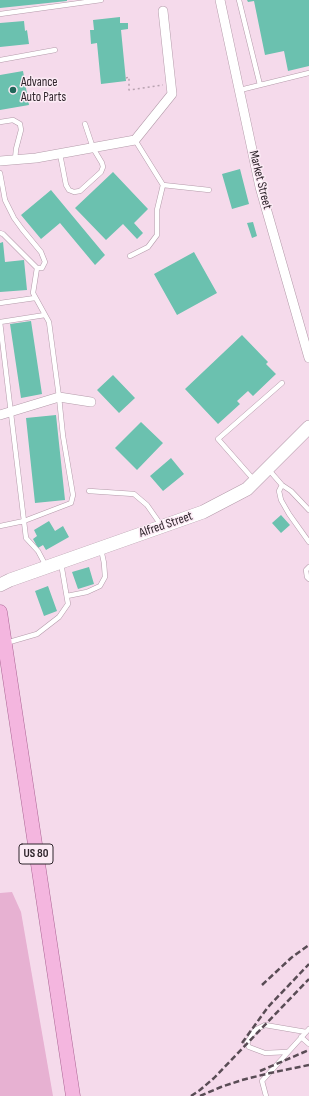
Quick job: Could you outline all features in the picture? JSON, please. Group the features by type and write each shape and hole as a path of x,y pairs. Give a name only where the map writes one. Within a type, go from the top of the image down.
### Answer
{"main road":[{"name":"Alfred Street","path":"0,585 46,567 203,512 247,489 309,427"},
{"name":"US 80","path":"0,612 73,1096"}],"street":[{"name":"Market Street","path":"220,0 260,187 309,358"},
{"path":"0,161 36,158 135,140 172,94 163,11"},
{"path":"0,415 59,397 91,402"}],"lane":[{"path":"0,14 101,0"},
{"path":"239,0 260,85"},
{"path":"0,60 55,50"},
{"path":"240,90 309,73"},
{"path":"0,122 13,120 20,124 21,130 14,160"},
{"path":"60,154 66,185 69,190 74,192 80,191 101,172 103,167 102,162 93,148 85,124"},
{"path":"130,256 148,247 157,235 157,210 163,185 135,140"},
{"path":"0,173 5,200 14,218 41,252 45,262 42,268 37,268"},
{"path":"163,185 209,190"},
{"path":"0,233 3,234 37,268"},
{"path":"0,526 24,521 71,503 73,495 63,436 49,322 33,293 37,268"},
{"path":"0,303 35,298"},
{"path":"45,315 0,322 26,538 38,551 46,567"},
{"path":"255,481 218,439 282,383"},
{"path":"268,469 309,510"},
{"path":"282,484 279,491 281,500 309,542"},
{"path":"89,491 134,494 147,505 162,527"},
{"path":"66,596 87,592 100,586 105,577 101,548"},
{"path":"5,643 37,634 59,617 68,604 61,562"},
{"path":"309,566 306,570 307,577 309,579"},
{"path":"287,1052 266,1054 249,1047 247,1044 255,1030 265,1025 307,1031"},
{"path":"266,1096 262,1081 307,1031"},
{"path":"301,1038 309,1044"}],"path":[{"path":"126,78 129,77 129,90 171,84"}],"shaded area":[{"path":"12,892 21,912 53,1096 0,1096 0,893"}],"building":[{"path":"0,0 67,0 67,1 0,8"},
{"path":"247,0 309,0 309,66 288,71 284,51 265,55 254,1 248,2"},
{"path":"120,17 120,23 128,23 128,29 121,30 126,81 101,84 97,43 91,44 90,30 94,30 93,20"},
{"path":"24,21 29,44 0,47 0,23"},
{"name":"Advance Auto Parts","path":"23,71 29,105 0,110 0,75"},
{"path":"240,169 249,204 232,209 222,174"},
{"path":"113,172 148,209 134,223 143,233 137,239 123,224 106,240 75,208"},
{"path":"51,190 105,255 95,265 60,223 41,239 21,215"},
{"path":"253,222 257,236 252,238 247,223"},
{"path":"3,242 5,262 24,260 27,290 0,292 0,243"},
{"path":"194,252 217,293 177,315 154,274"},
{"path":"31,321 42,394 21,398 10,324"},
{"path":"242,335 268,362 266,364 276,374 253,396 248,391 237,401 240,404 218,424 185,389"},
{"path":"113,375 135,398 119,413 97,390"},
{"path":"56,415 65,500 35,503 26,418"},
{"path":"141,422 163,443 137,470 115,448"},
{"path":"171,458 184,474 163,491 150,476"},
{"path":"281,515 290,525 281,533 272,523"},
{"path":"49,521 55,531 63,526 69,537 46,550 43,545 38,548 33,539 37,536 34,530"},
{"path":"89,567 94,584 78,589 72,572"},
{"path":"48,586 57,611 44,616 35,591"}],"railway":[{"path":"262,985 291,958 309,945"},
{"path":"242,1043 268,1007 309,964"},
{"path":"191,1096 214,1078 309,979"},
{"path":"260,1071 309,1050"},
{"path":"200,1096 242,1080 309,1065"}],"place":[{"name":"Advance Auto Parts","path":"13,90"}]}
